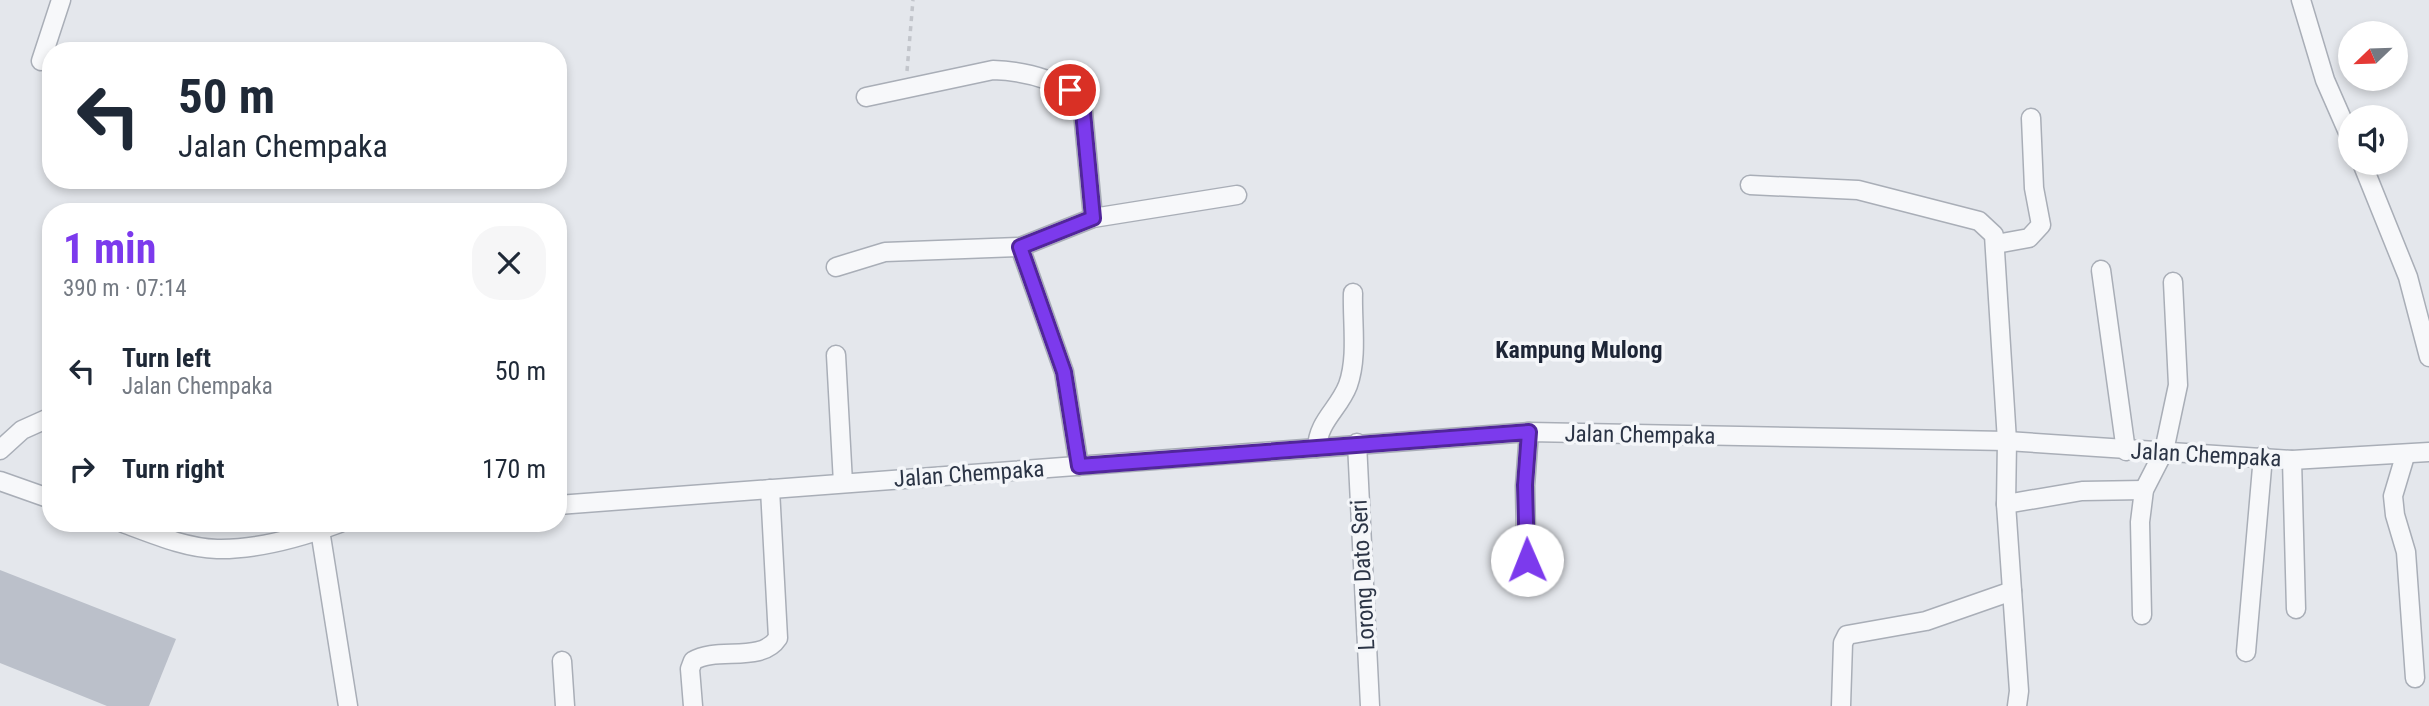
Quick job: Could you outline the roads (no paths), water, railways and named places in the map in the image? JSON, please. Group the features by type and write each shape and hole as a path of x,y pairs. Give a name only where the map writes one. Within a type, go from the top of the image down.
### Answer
{"street":[{"path":"47,42 61,0"},
{"path":"2301,0 2325,80 2338,110"},
{"path":"866,97 993,70 1008,71 1070,90 1079,99 1083,112 1093,218"},
{"path":"1996,244 2029,238 2040,225 2034,188 2031,118"},
{"path":"2367,175 2408,277 2429,356"},
{"path":"1750,185 1858,190 1979,221 1994,234 2007,441 2006,504 2019,691 2017,706"},
{"path":"836,267 885,252 1020,247 1093,218 1237,195"},
{"path":"1020,247 1064,372 1079,466"},
{"path":"2101,270 2126,451"},
{"path":"2142,615 2140,522 2144,490 2164,451 2178,385 2173,282"},
{"path":"1318,448 1318,433 1338,405 1352,370 1353,293"},
{"path":"836,355 843,484"},
{"path":"0,450 23,430 42,421"},
{"path":"1527,585 1525,485 1529,432"},
{"name":"Jalan Chempaka","path":"567,504 1529,432 2007,441 2292,460 2405,456 2429,452"},
{"name":"Lorong Dato Seri","path":"1357,443 1370,706"},
{"path":"2246,652 2263,456"},
{"path":"2405,456 2393,496 2395,515 2406,552 2415,678"},
{"path":"2292,460 2296,609"},
{"path":"0,481 42,496"},
{"path":"692,706 690,670 693,661 707,655 763,649 773,645 778,638 770,489"},
{"path":"2006,504 2082,491 2144,490"},
{"path":"150,532 190,545 217,549 246,547 311,532"},
{"path":"320,532 348,706"},
{"path":"1841,706 1843,643 1847,635 1926,621 2012,590"},
{"path":"562,660 565,706"}],"district":[{"name":"Kampung Mulong","path":"1579,350"}]}
